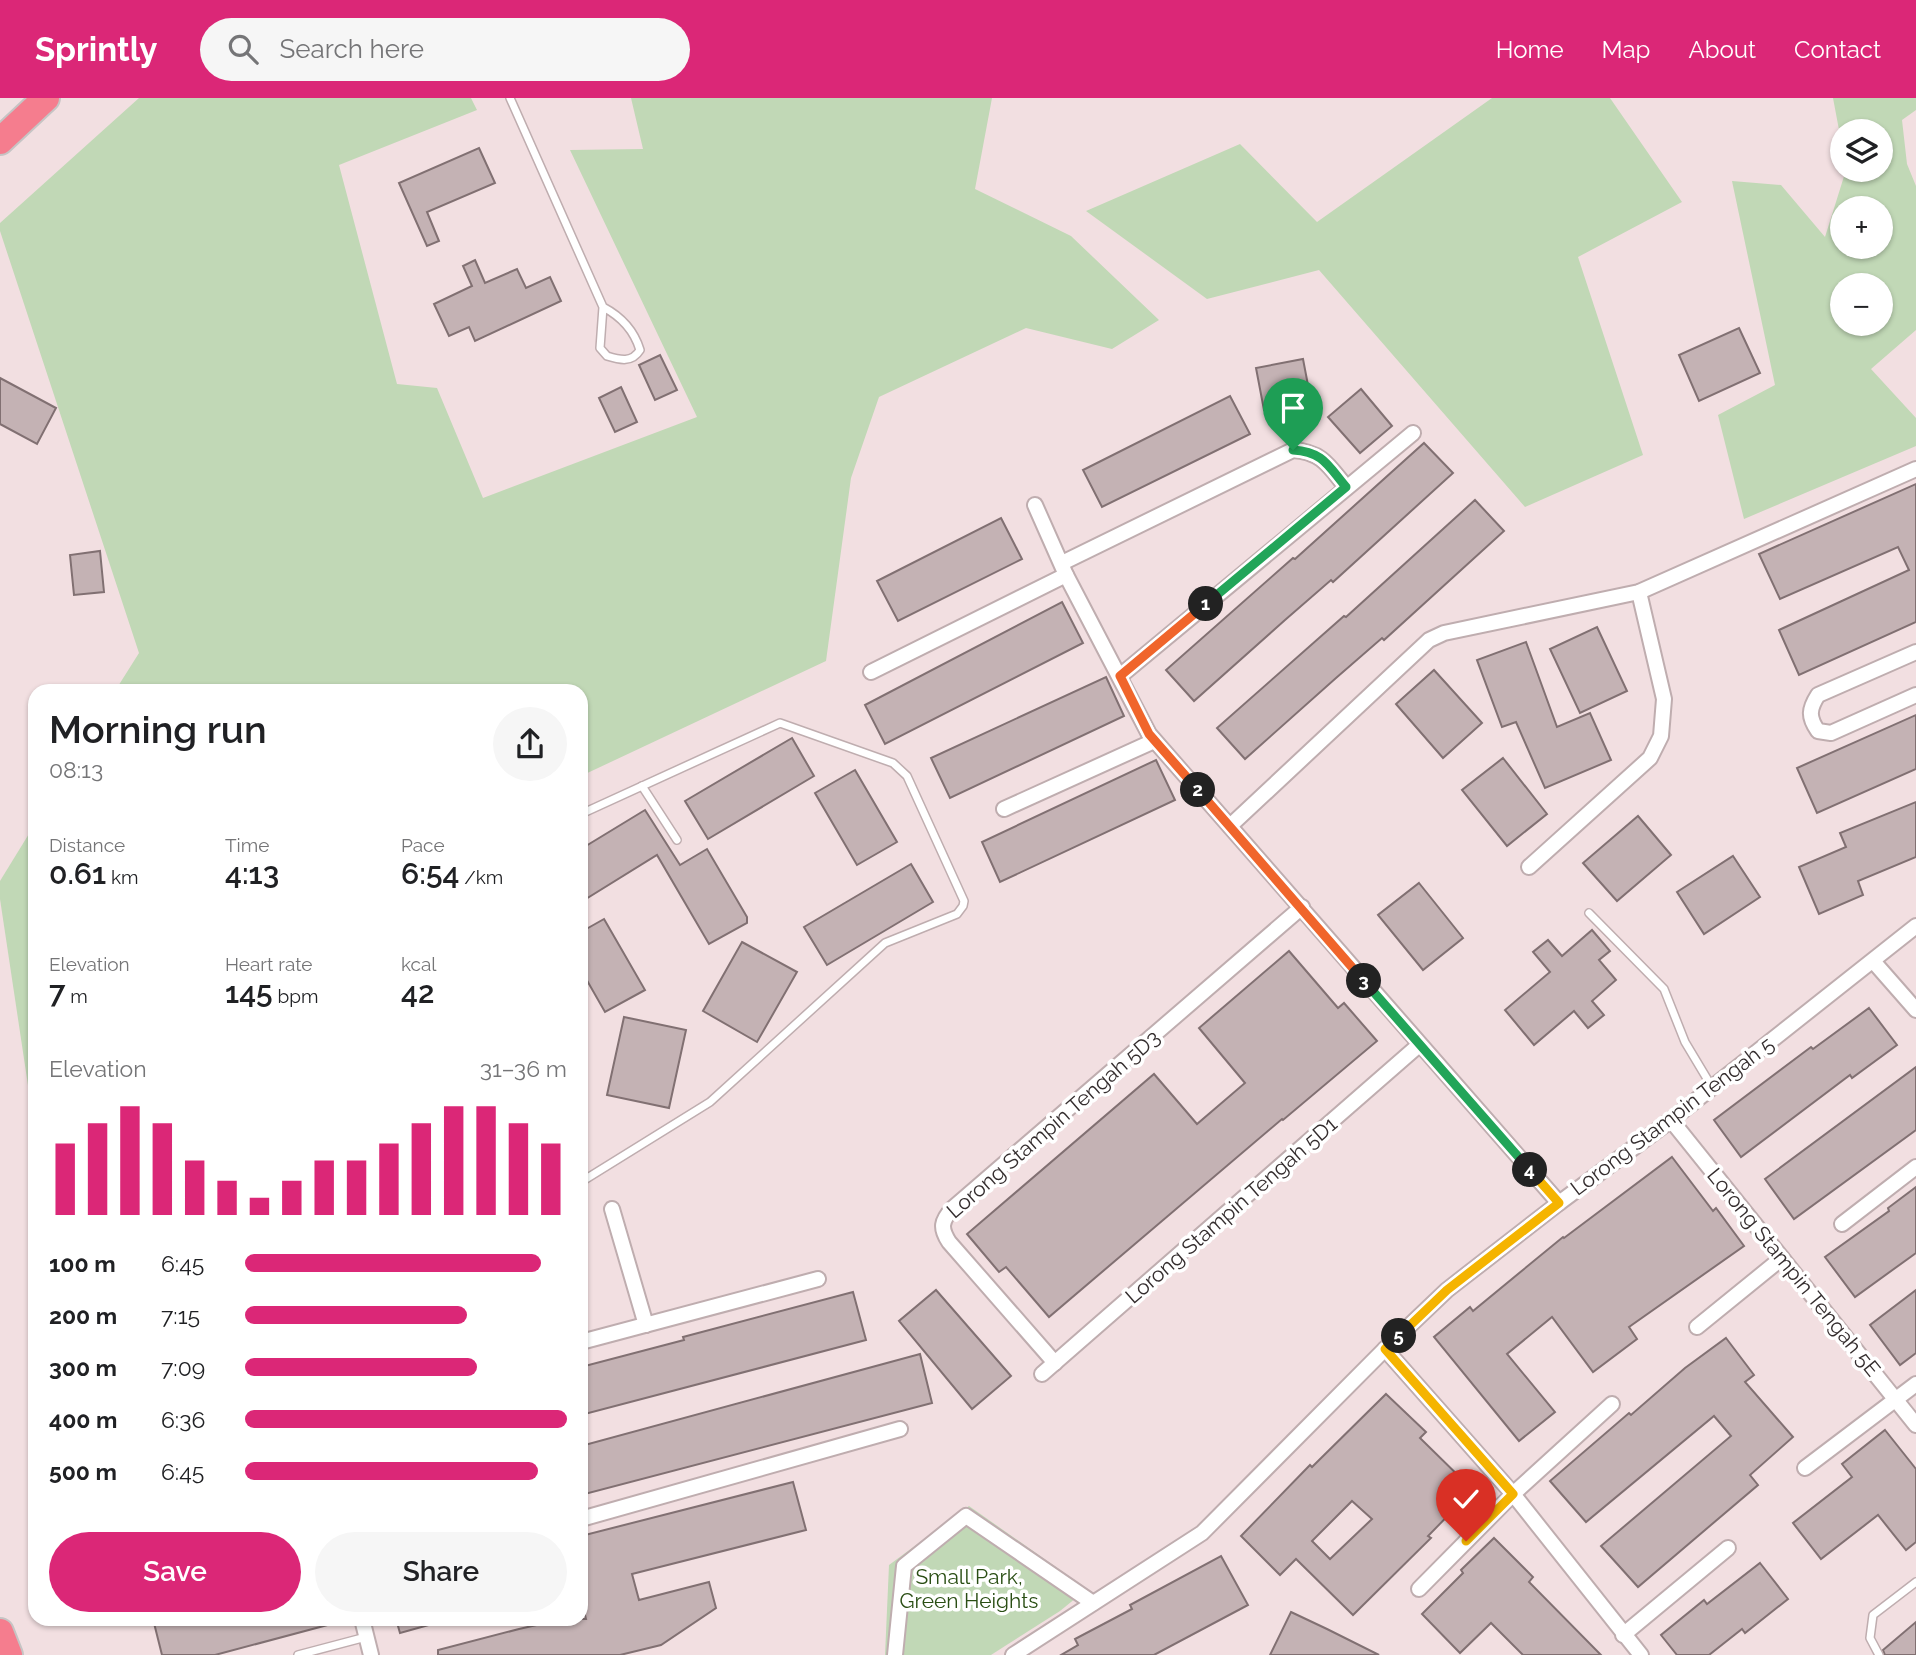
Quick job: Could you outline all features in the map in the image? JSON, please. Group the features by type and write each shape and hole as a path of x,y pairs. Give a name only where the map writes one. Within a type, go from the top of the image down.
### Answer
{"highway":[{"path":"0,141 46,98"},
{"path":"0,1632 9,1655"}],"street":[{"path":"1120,676 1413,433"},
{"path":"871,672 1293,450 1306,451 1321,457 1346,487"},
{"path":"1230,826 1429,640 1444,633 1639,592 1916,469"},
{"path":"1035,505 1064,569 1154,741 1559,1203"},
{"path":"1529,867 1650,758 1661,736 1664,699 1639,592"},
{"path":"1916,652 1818,695 1810,707 1811,720 1818,731 1831,733 1916,695"},
{"path":"1004,809 1154,741"},
{"name":"Lorong Stampin Tengah 5D3","path":"1055,1363 949,1242 942,1226 944,1219 953,1208 1302,907"},
{"name":"Lorong Stampin Tengah 5","path":"1013,1655 1202,1533 1447,1290 1671,1119 1916,926"},
{"path":"1873,961 1916,1010"},
{"name":"Lorong Stampin Tengah 5D1","path":"1042,1374 1419,1045"},
{"name":"Lorong Stampin Tengah 5E","path":"1671,1119 1916,1425"},
{"path":"1842,1224 1916,1167"},
{"path":"612,1209 646,1325"},
{"path":"1697,1327 1782,1258"},
{"path":"588,1340 818,1279"},
{"path":"1385,1349 1513,1494 1641,1655"},
{"path":"1805,1468 1916,1384"},
{"path":"1419,1588 1513,1494 1612,1404"},
{"path":"588,1517 900,1429"},
{"path":"895,1655 904,1566 966,1516 1093,1603"},
{"path":"1623,1635 1728,1548"},
{"path":"364,1626 371,1655"}],"lane":[{"path":"510,98 603,307 600,348 603,353 619,359 634,358 640,350 637,340 626,323 603,307"},
{"path":"588,811 776,724 893,763 907,776 962,895 964,906 957,914 885,943 709,1102 588,1178"},
{"path":"642,786 677,840"},
{"path":"1589,913 1664,989 1685,1042 1712,1087"},
{"path":"1879,1655 1870,1638 1873,1615 1916,1582"},
{"path":"298,1655 327,1651 367,1637"}],"green space":[{"path":"139,98 471,98 477,110 339,165 397,384 437,388 483,498 697,417 570,150 643,149 631,98 992,98 975,189 1071,236 1159,320 1112,349 1026,328 879,397 851,478 826,661 588,773 588,684 119,684 139,653 0,231 0,223"},
{"path":"1492,98 1610,98 1682,202 1578,257 1643,455 1525,507 1319,270 1207,299 1086,211 1240,144 1317,222"},
{"path":"1833,98 1916,98 1916,110 1902,120 1907,164 1916,186 1916,330 1871,369 1916,418 1916,446 1744,519 1718,415 1775,385 1732,181 1781,185 1825,237 1830,221 1830,259 1893,259 1893,196 1838,196 1842,182 1893,182 1893,119 1837,119"},
{"path":"28,835 28,1085 0,899 0,881"},
{"name":"Small Park, Green Heights","path":"969,1506 1087,1589 1060,1611 991,1655 885,1655 889,1565"}],"building":[{"path":"479,148 495,183 427,212 439,241 427,246 399,183"},
{"path":"475,260 485,283 517,269 526,288 550,277 561,301 475,341 469,327 449,336 434,304 472,286 463,266"},
{"path":"1739,328 1760,373 1699,401 1679,355"},
{"path":"660,355 677,390 655,400 639,365"},
{"path":"1303,359 1311,401 1264,410 1256,368"},
{"path":"0,378 56,408 37,444 0,424"},
{"path":"621,387 637,422 615,432 599,398"},
{"path":"1361,389 1392,426 1360,453 1328,417"},
{"path":"1230,396 1250,434 1102,507 1083,470"},
{"path":"1424,443 1453,473 1333,582 1331,580 1194,701 1166,670"},
{"path":"1916,484 1916,622 1799,675 1779,630 1909,570 1898,547 1780,599 1759,554"},
{"path":"1475,500 1504,531 1384,640 1382,638 1245,759 1217,728 1346,617"},
{"path":"1001,518 1022,559 898,621 877,581"},
{"path":"100,551 104,592 74,595 70,555"},
{"path":"1062,602 1083,643 885,744 865,705"},
{"path":"1597,627 1627,691 1580,713 1550,649"},
{"path":"1526,642 1557,727 1590,713 1611,760 1545,788 1516,722 1502,727 1477,660"},
{"path":"1434,670 1482,723 1443,758 1396,704"},
{"path":"1106,677 1124,716 950,798 931,758"},
{"path":"1916,715 1916,769 1817,813 1797,768"},
{"path":"792,738 814,776 708,839 685,801"},
{"path":"1503,758 1547,814 1507,846 1462,790"},
{"path":"1156,760 1175,800 1000,882 982,842"},
{"path":"855,770 897,842 857,865 815,793"},
{"path":"1916,802 1916,857 1858,881 1863,895 1819,914 1799,867 1846,847 1840,833"},
{"path":"645,810 680,865 707,849 747,917 747,923 709,944 657,855 588,898 588,845"},
{"path":"1638,816 1671,855 1617,901 1583,863"},
{"path":"1733,856 1760,897 1704,934 1677,892"},
{"path":"911,864 933,902 827,965 804,927"},
{"path":"1419,883 1463,938 1423,970 1378,915"},
{"path":"604,919 645,990 605,1012 588,982 588,928"},
{"path":"1592,930 1610,951 1599,960 1616,980 1592,1001 1604,1015 1588,1028 1574,1011 1534,1045 1505,1010 1550,972 1533,952 1548,940 1562,956"},
{"path":"742,942 797,972 757,1042 703,1011"},
{"path":"1289,951 1338,1008 1344,1003 1377,1041 1049,1317 1006,1267 999,1272 967,1234 1154,1074 1197,1124 1245,1083 1199,1028"},
{"path":"1869,1008 1897,1045 1852,1078 1850,1075 1741,1157 1714,1120 1811,1047 1813,1049"},
{"path":"624,1017 686,1030 669,1108 607,1095"},
{"path":"1916,1067 1916,1130 1794,1219 1765,1179"},
{"path":"1672,1157 1713,1211 1716,1208 1744,1246 1629,1327 1637,1339 1593,1372 1552,1317 1507,1354 1555,1412 1519,1441 1434,1337 1470,1307 1473,1311 1563,1237"},
{"path":"1916,1187 1916,1253 1855,1297 1825,1257 1889,1211 1888,1208"},
{"path":"936,1290 1011,1376 972,1409 899,1321"},
{"path":"1916,1290 1916,1353 1900,1365 1870,1325"},
{"path":"853,1292 866,1340 588,1413 588,1365 684,1340 683,1337"},
{"path":"1726,1338 1754,1375 1745,1382 1793,1437 1750,1475 1758,1485 1638,1587 1601,1546 1731,1436 1714,1416 1586,1522 1550,1481 1629,1413 1631,1415 1685,1368"},
{"path":"920,1354 932,1403 588,1493 588,1444"},
{"path":"1386,1394 1426,1432 1420,1438 1473,1490 1428,1536 1431,1538 1353,1615 1296,1559 1280,1575 1241,1536 1310,1465 1312,1467","holes":["1352,1501 1372,1519 1330,1559 1312,1541"]},
{"path":"1885,1430 1916,1469 1916,1542 1906,1550 1878,1515 1821,1559 1793,1523 1852,1477 1842,1464"},
{"path":"793,1482 806,1530 632,1574 639,1600 709,1582 716,1608 661,1645 620,1655 438,1655 438,1650 532,1626 588,1626 588,1534"},
{"path":"1494,1538 1533,1577 1529,1582 1601,1655 1523,1655 1491,1623 1460,1653 1422,1614"},
{"path":"1221,1556 1248,1605 1154,1655 1061,1655 1078,1645 1075,1639 1132,1609 1130,1605"},
{"path":"1760,1563 1788,1599 1745,1633 1742,1629 1709,1655 1677,1655 1661,1635 1704,1600 1707,1604"},
{"path":"1291,1612 1327,1629 1379,1655 1270,1655"},
{"path":"1916,1622 1916,1655 1885,1655 1883,1650"},
{"path":"155,1626 324,1626 215,1655 162,1655"},
{"path":"398,1626 425,1626 400,1633"}],"route":[{"path":"1293,450 1306,451 1321,457 1346,487 1120,676 1154,741 1559,1203 1447,1290 1385,1349 1513,1494 1466,1541"}]}
